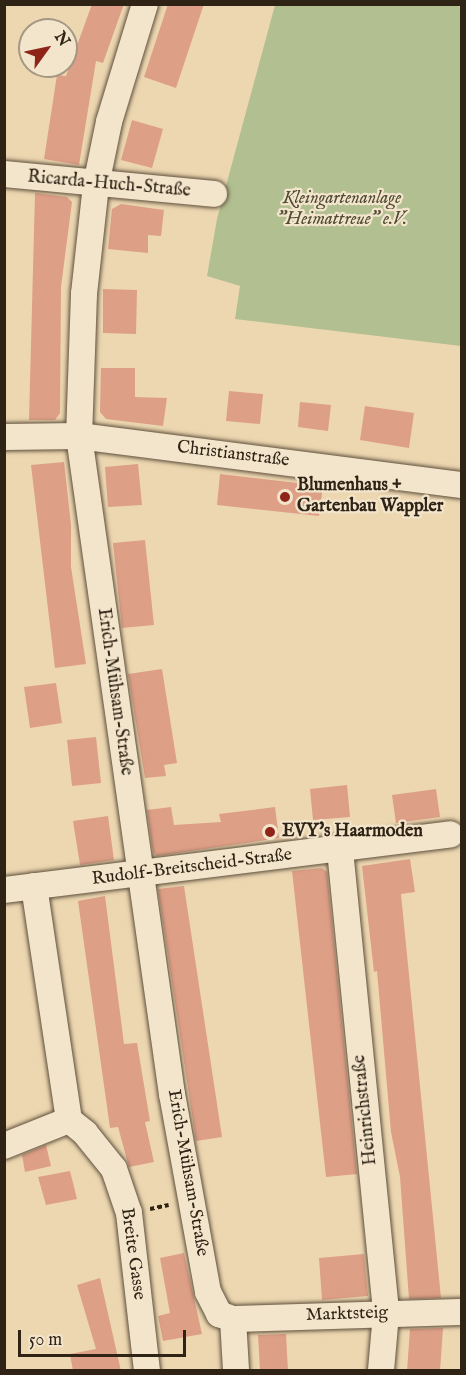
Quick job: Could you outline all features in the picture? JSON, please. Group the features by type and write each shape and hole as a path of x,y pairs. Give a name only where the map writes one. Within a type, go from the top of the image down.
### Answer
{"street":[{"name":"Erich-Mühsam-Straße","path":"145,4 109,122 96,185 84,294 80,436 139,875 172,1094 208,1292 219,1314 233,1319"},
{"name":"Ricarda-Huch-Straße","path":"4,174 96,185 214,194"},
{"name":"Christianstraße","path":"4,437 80,436 462,485"},
{"name":"Rudolf-Breitscheid-Straße","path":"4,890 340,850 452,834"},
{"name":"Heinrichstraße","path":"340,850 386,1314 381,1371"},
{"path":"4,1146 69,1120 34,886"},
{"name":"Breite Gasse","path":"69,1120 86,1132 114,1169 129,1213 147,1371"},
{"name":"Marktsteig","path":"233,1319 462,1312"},
{"path":"233,1319 236,1371"}],"path":[{"path":"129,1213 193,1200"}],"green space":[{"name":"Kleingartenanlage \"Heimattreue\" e.V.","path":"453,4 461,7 461,346 235,319 240,286 207,276 217,219 275,5"}],"building":[{"path":"92,4 124,4 103,63 96,61 79,165 44,159 57,78 78,78 78,43"},
{"path":"168,4 204,4 176,88 144,77"},
{"path":"132,120 163,129 152,168 121,160"},
{"path":"35,193 67,197 72,202 61,287 60,413 55,420 29,420"},
{"path":"121,204 164,210 161,236 148,235 148,253 108,249 112,209"},
{"path":"103,289 137,290 136,334 103,333"},
{"path":"101,368 135,368 135,397 167,398 163,426 106,419 100,412"},
{"path":"229,391 263,394 260,424 226,421"},
{"path":"300,402 331,405 328,431 298,427"},
{"path":"365,406 414,413 409,448 360,440"},
{"path":"64,462 71,525 71,567 86,664 55,668 31,465"},
{"path":"138,464 142,505 108,507 105,467"},
{"name":"Blumenhaus + Gartenbau Wappler","path":"220,474 323,486 319,516 217,505"},
{"path":"145,540 154,625 122,628 113,543"},
{"path":"162,669 177,763 164,765 166,776 145,778 128,674"},
{"path":"56,683 62,723 30,728 24,687"},
{"path":"96,737 101,783 72,786 67,740"},
{"path":"347,785 350,817 313,820 310,789"},
{"path":"436,789 440,817 396,823 392,795"},
{"path":"171,807 174,825 221,822 219,814 275,807 279,838 157,856 153,853 147,810"},
{"path":"108,816 114,860 80,865 73,821"},
{"path":"410,859 415,892 401,894 441,1298 409,1299 400,1177 391,1132 377,971 374,972 362,866"},
{"path":"322,868 327,872 357,1174 326,1177 292,871"},
{"path":"184,886 222,1137 196,1141 158,889"},
{"path":"105,896 124,1044 137,1043 150,1121 145,1122 154,1162 129,1167 118,1127 110,1128 78,901"},
{"path":"46,1145 51,1166 25,1172 22,1155"},
{"path":"70,1171 77,1199 46,1205 38,1177"},
{"path":"184,1253 202,1334 163,1341 158,1316 170,1313 160,1258"},
{"path":"364,1254 368,1296 322,1300 319,1258"},
{"path":"100,1278 121,1371 73,1371 70,1354 96,1349 77,1285"},
{"path":"443,1328 440,1371 407,1371 410,1329"},
{"path":"286,1334 288,1371 260,1371 258,1335"}],"place":[{"name":"Blumenhaus + Gartenbau Wappler","path":"285,497"},
{"name":"EVY's Haarmoden","path":"270,832"}]}
